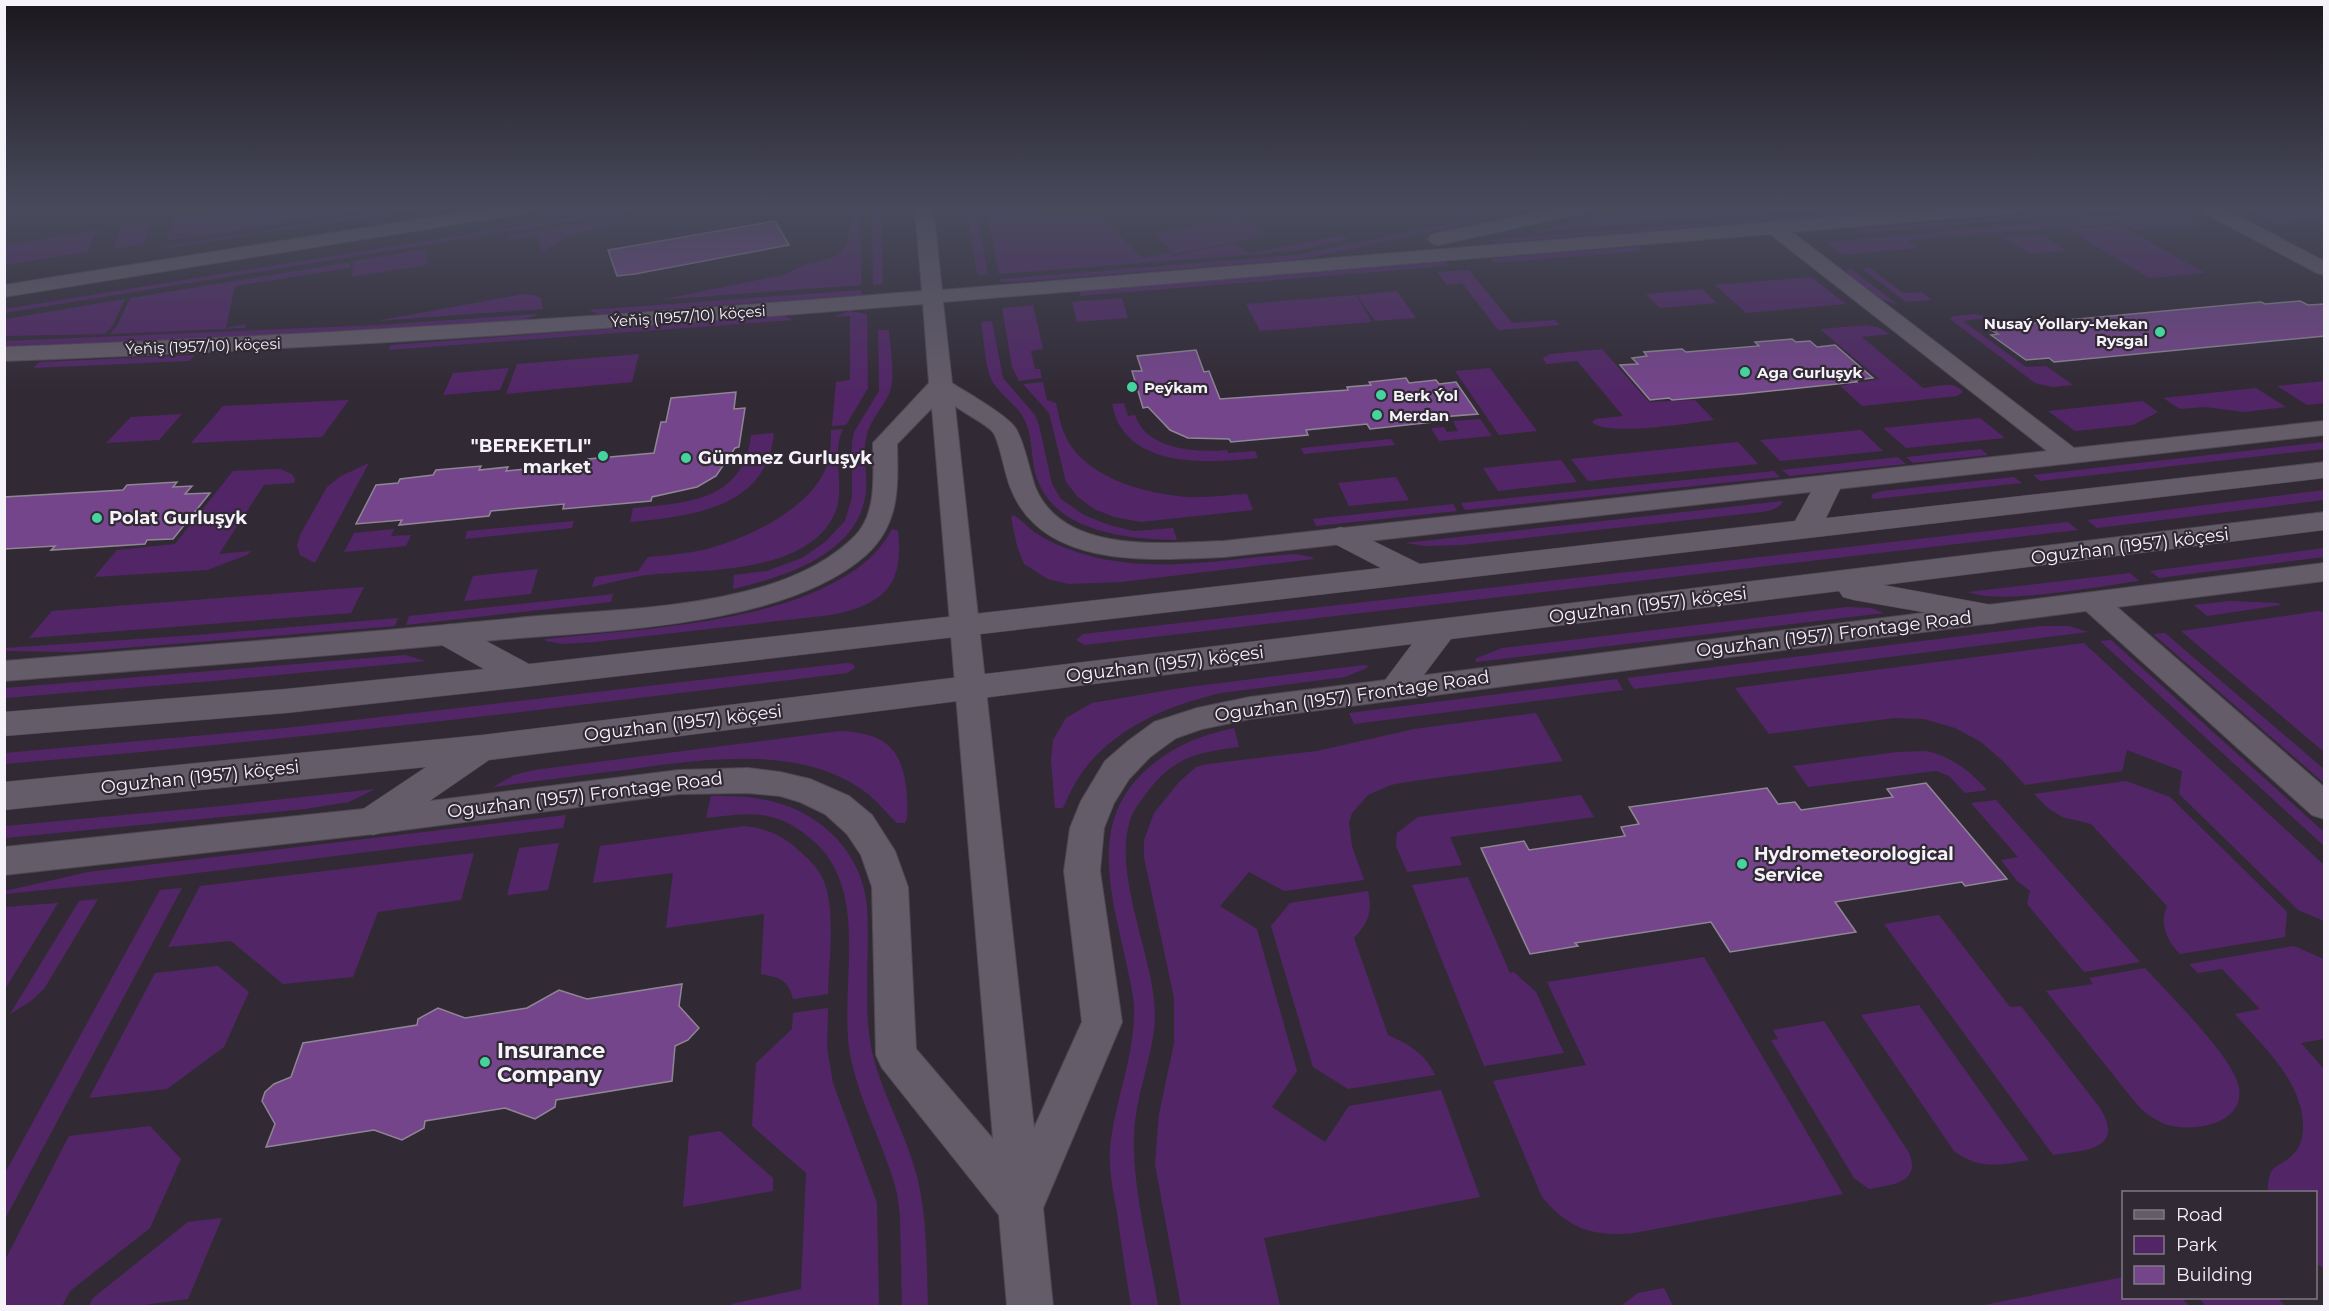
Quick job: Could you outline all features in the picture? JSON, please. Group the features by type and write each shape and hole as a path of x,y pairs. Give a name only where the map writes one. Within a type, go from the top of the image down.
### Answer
{"main road":[{"path":"4,724 286,701 524,676 2325,470"},
{"path":"1804,530 1829,483"},
{"name":"Oguzhan (1957) köçesi","path":"4,796 482,748 2325,521"},
{"path":"1341,536 1418,575"},
{"path":"1822,584 1992,614"},
{"path":"1396,688 1440,631"},
{"path":"448,635 524,676"},
{"path":"373,821 482,748"}],"street":[{"path":"4,291 141,269"},
{"path":"929,269 972,688 1030,1306"},
{"name":"Ýeňiş (1957/10) köçesi","path":"4,354 243,345 460,333 932,297 1253,269"},
{"path":"1828,269 2070,457"},
{"path":"940,385 1004,429 1024,491 1043,520 1064,533 1089,543 1144,552 1181,552 1341,536 2325,428"},
{"path":"4,671 448,635 696,609 751,599 805,581 833,566 867,539 884,507 885,443 940,385"},
{"name":"Oguzhan (1957) Frontage Road","path":"4,861 373,821 679,782 730,778 783,783 820,795 851,813 869,836 884,862 890,887 896,1055 1021,1207 1102,1022 1082,871 1087,828 1098,801 1117,770 1139,748 1166,730 1197,719 1250,708 1396,688 2325,572"},
{"path":"2093,602 2325,806"}],"green space":[{"path":"251,269 276,269 5,313 5,309"},
{"path":"306,269 342,269 235,286 226,328 246,324 245,328 110,334 118,324 130,298"},
{"path":"352,269 401,269 352,277"},
{"path":"795,269 861,269 861,285 659,300 787,274"},
{"path":"873,269 883,269 883,284 873,285"},
{"path":"976,269 987,269 988,275 979,275"},
{"path":"998,269 1061,269 999,274"},
{"path":"1121,269 1175,269 1014,282 1000,282 1000,279"},
{"path":"1354,269 1410,269 1080,296 1079,291"},
{"path":"1852,269 1898,305 1878,298 1847,271"},
{"path":"1862,269 1872,269 1903,293 1921,292 1932,300 1906,302"},
{"path":"2134,269 2198,269 2205,273 2149,278"},
{"path":"1469,270 1512,323 1555,320 1560,325 1498,330 1462,283 1447,285 1437,272"},
{"path":"1811,277 1846,304 1746,313 1715,285"},
{"path":"1702,289 1717,303 1660,308 1646,294"},
{"path":"861,290 861,295 599,314 588,310"},
{"path":"1397,291 1416,318 1375,321 1357,295"},
{"path":"524,294 541,298 543,309 376,321"},
{"path":"1356,295 1372,322 1260,331 1246,304"},
{"path":"1122,298 1128,318 1077,322 1072,302"},
{"path":"125,299 113,325 105,334 5,336 5,319"},
{"path":"1033,305 1043,349 1031,351 1035,369 1040,369 1042,378 1019,381 1012,367 1002,308"},
{"path":"849,311 867,314 868,388 846,425 832,426 836,382 850,380 850,316 833,317"},
{"path":"539,314 515,321 479,324 311,333 5,346 4,341 378,325"},
{"path":"1975,314 1989,318 1963,321 2026,367 2046,366 2073,385 2052,387 2035,383 1950,319 1953,316"},
{"path":"784,316 793,320 388,350 391,345"},
{"path":"992,321 1003,378 1035,415 1052,484 1061,499 1084,515 1109,525 1134,531 1173,528 1177,540 1138,538 1097,530 1061,512 1048,498 1038,481 1024,419 991,379 981,322"},
{"path":"1867,325 1880,328 1890,334 1862,337 1923,388 1950,385 1960,388 1963,392 1957,396 1862,406 1840,386 1879,379 1820,329"},
{"path":"878,330 889,330 892,380 889,394 866,438 866,490 858,518 847,535 814,561 773,578 733,589 734,575 767,571 802,558 825,542 845,521 852,497 854,432 879,391"},
{"path":"1602,349 1649,402 1695,400 1714,420 1631,429 1601,426 1592,422 1596,419 1623,416 1577,361 1546,364 1543,358 1550,354"},
{"path":"639,354 632,382 506,394 517,364"},
{"path":"195,355 189,361 33,368 40,362"},
{"path":"509,368 500,390 443,395 453,373"},
{"path":"1490,368 1537,431 1499,435 1455,371"},
{"path":"2324,381 2324,403 2307,405 2277,386"},
{"path":"1043,382 1047,400 1056,403 1061,425 1068,441 1081,458 1093,468 1123,483 1156,493 1187,497 1247,494 1253,510 1141,522 1114,517 1094,509 1078,497 1066,482 1049,413 1023,384"},
{"path":"2256,388 2286,407 2244,412 2205,407 2180,409 2163,398"},
{"path":"349,400 322,437 191,443 223,406"},
{"path":"2143,401 2158,412 2133,425 2075,431 2048,411"},
{"path":"1124,403 1128,416 1135,415 1141,427 1161,442 1174,447 1202,451 1227,450 1228,453 1255,451 1258,458 1222,461 1183,460 1147,450 1132,440 1119,424 1112,404"},
{"path":"182,414 159,440 106,443 131,417"},
{"path":"1980,418 2005,438 1906,448 1883,428"},
{"path":"1480,419 1492,436 1439,441 1431,428 1444,427 1447,432 1458,431 1453,421"},
{"path":"843,429 838,450 838,505 820,535 800,549 777,559 750,565 646,575 592,587 595,577 638,571 648,557 703,550 758,530 776,520 809,494 821,479 829,458 831,430"},
{"path":"1861,430 1883,451 1780,461 1760,440"},
{"path":"774,433 768,458 757,478 741,493 722,504 701,511 630,522 633,508 692,500 725,486 737,474 746,457 751,435"},
{"path":"1391,439 1395,445 1304,454 1301,448"},
{"path":"1738,442 1758,464 1588,481 1571,459"},
{"path":"2324,442 2324,449 2040,481 2033,475"},
{"path":"1981,449 1988,455 1913,463 1906,457"},
{"path":"1898,457 1906,464 1789,476 1782,470"},
{"path":"1561,460 1577,482 1498,491 1483,468"},
{"path":"369,463 315,563 300,555 297,545 300,535 327,487 341,476"},
{"path":"280,469 292,474 295,479 294,483 264,485 219,554 251,551 247,555 207,570 94,577 117,550 175,544 233,471"},
{"path":"1774,471 1780,477 1465,510 1461,503"},
{"path":"1396,477 1409,500 1349,506 1338,483"},
{"path":"2014,477 2022,483 1874,499 1871,497 1882,491"},
{"path":"2324,490 2324,500 2097,528 2087,520"},
{"path":"1783,501 1774,509 1757,513 1461,545 1425,546 1405,543"},
{"path":"1453,504 1457,511 1316,526 1313,519"},
{"path":"1013,515 1047,540 1071,550 1127,563 1183,564 1295,554 1314,559 1121,582 1068,584 1048,579 1024,564 1017,546 1011,517"},
{"path":"574,521 572,528 465,539 467,531"},
{"path":"2068,522 2078,530 1085,645 1076,640 1083,634"},
{"path":"394,529 391,536 411,535 406,546 344,552 354,533"},
{"path":"892,529 898,531 899,550 893,579 877,598 849,611 594,642 563,644 545,639 684,624 736,616 786,603 830,585 867,561"},
{"path":"2324,548 2324,557 2159,578 2150,571"},
{"path":"538,569 531,594 464,601 473,576"},
{"path":"2130,573 2139,581 2026,596 1983,595 1968,592"},
{"path":"364,587 351,613 29,638 52,611"},
{"path":"613,594 611,602 406,625 409,616"},
{"path":"2230,601 2281,605 2207,616 2194,605"},
{"path":"1847,607 1871,608 1884,613 1476,662 1475,659 1502,648"},
{"path":"2324,612 2324,752 2181,631"},
{"path":"398,618 395,626 74,652 5,651 5,648"},
{"path":"2042,626 2069,626 2088,632 1634,689 1627,678"},
{"path":"2165,633 2324,769 2324,783 2153,634"},
{"path":"2111,640 2324,832 2324,846 2100,641"},
{"path":"2084,643 2324,865 2324,921 2298,910 2179,794 2182,771 2127,750 2122,771 2025,785 1981,742 1955,728 1924,719 1895,718 1769,734 1735,688"},
{"path":"405,655 426,661 5,698 5,688"},
{"path":"853,664 855,668 847,673 742,686 321,734 5,764 5,753 285,728"},
{"path":"1368,666 1367,668 1345,677 1221,693 1163,711 1127,730 1111,742 1083,771 1063,808 1055,808 1051,761 1053,740 1066,718 1092,703 1181,688"},
{"path":"1617,679 1623,690 1354,724 1349,713"},
{"path":"1536,713 1563,761 1391,785 1368,795 1352,813 1349,823 1352,846 1364,880 1284,891 1249,872 1220,906 1257,929 1297,1071 1272,1107 1325,1142 1349,1106 1441,1090 1480,1197 1264,1238 1280,1306 1181,1306 1155,1164 1159,1114 1174,1043 1174,998 1144,857 1144,840 1154,813 1179,782 1196,767 1317,751 1414,729"},
{"path":"1234,728 1239,747 1199,754 1167,770 1148,791 1133,813 1127,835 1126,859 1129,885 1153,992 1155,1015 1135,1121 1134,1156 1139,1199 1158,1306 1131,1306 1113,1189 1110,1149 1133,1033 1134,1010 1112,895 1109,845 1114,821 1123,798 1149,767 1182,745"},
{"path":"840,731 856,732 881,740 897,756 902,767 907,796 905,823 897,823 864,791 838,776 809,766 779,761 747,759 684,762 493,787 514,775 534,770"},
{"path":"1927,751 1945,757 1960,766 1974,776 1987,790 1965,793 1949,776 1936,771 1808,787 1793,766 1897,752"},
{"path":"2126,781 2170,797 2287,912 2285,937 2180,954 2171,943 2164,926 2167,906 2091,824 2062,817 2048,808 2034,794"},
{"path":"375,789 349,802 305,809 5,838 5,826"},
{"path":"1581,795 1594,817 1450,837 1462,865 1407,872 1396,846 1397,833 1418,817"},
{"path":"711,796 766,800 809,816 837,840 849,854 858,870 867,907 867,1013 871,1047 879,1077 908,1148 918,1180 925,1234 928,1306 902,1306 900,1216 897,1193 859,1089 850,1054 847,1027 849,939 847,910 841,883 829,859 810,838 797,828 773,817 761,815 706,818"},
{"path":"1996,800 2140,962 2084,972 2027,904 2030,891 2017,881 2001,860 2018,857 1971,803"},
{"path":"566,815 563,828 132,881 5,894 5,891 88,872"},
{"path":"745,826 759,828 790,843 811,862 823,879 831,920 828,994 793,999 789,988 782,980 761,974 764,914 666,928 673,873 593,883 600,846"},
{"path":"559,843 548,890 507,895 519,848"},
{"path":"474,853 461,900 378,912 353,977 283,984 231,941 168,947 200,886"},
{"path":"1468,877 1510,973 1514,972 1536,992 1564,1053 1484,1066 1412,885"},
{"path":"182,888 5,1219 5,1173 160,890"},
{"path":"1368,891 1370,905 1368,917 1354,938 1388,1035 1421,1055 1435,1075 1348,1089 1313,1067 1271,926 1290,903"},
{"path":"98,899 44,989 31,1001 10,1014 79,901"},
{"path":"58,903 5,989 5,907"},
{"path":"1939,915 2010,1007 2021,1006 2100,1108 2107,1122 2108,1133 2098,1146 2053,1155 1884,924"},
{"path":"2294,946 2324,959 2324,1039 2301,1043 2324,1069 2324,1268 2317,1264 2317,1191 2268,1191 2270,1174 2300,1145 2303,1125 2296,1093 2288,1079 2268,1051 2235,1014 2260,1009 2222,969 2198,973 2189,964"},
{"path":"1704,957 1843,1194 1634,1233 1606,1234 1572,1224 1542,1197 1493,1081 1586,1065 1547,982"},
{"path":"218,966 249,992 224,1047 167,1089 89,1098 155,973"},
{"path":"2145,968 2213,1043 2234,1075 2239,1088 2239,1101 2225,1118 2201,1126 2176,1127 2148,1115 2046,991 2093,984 2089,978"},
{"path":"1919,1005 2029,1160 1981,1164 1954,1151 1861,1015"},
{"path":"828,1008 827,1048 833,1083 877,1203 879,1306 729,1306 801,1289 806,1173 752,1126 756,1063 792,1029 793,1013"},
{"path":"1824,1021 1909,1153 1912,1163 1911,1171 1902,1181 1869,1189 1854,1178 1771,1040 1778,1039 1773,1030"},
{"path":"150,1126 181,1159 150,1228 70,1291 62,1306 5,1306 5,1260 69,1136"},
{"path":"720,1131 773,1178 773,1191 683,1207 689,1136"},
{"path":"222,1218 188,1299 136,1306 89,1306 93,1298 188,1222"},
{"path":"2122,1277 2122,1299 2183,1299 2189,1306 1979,1306"},
{"path":"1664,1288 1673,1306 1621,1306 1638,1293"},
{"path":"2200,1299 2279,1299 2285,1306 2206,1306"}],"building":[{"path":"615,269 661,269 635,274 617,276"},
{"name":"Nusaý Ýollary-Mekan Rysgal","path":"2300,301 2308,305 2325,304 2325,336 2054,362 2049,358 2026,360 1991,335 1998,334 1991,330 2029,326 2025,324 2261,302 2265,304"},
{"name":"Aga Gurluşyk","path":"1792,339 1796,342 1810,341 1817,347 1835,345 1873,378 1855,380 1857,382 1742,394 1650,400 1620,365 1638,364 1632,358 1647,356 1644,352 1682,349 1686,352 1759,346 1755,342"},
{"name":"Berk Ýol","path":"1196,350 1204,372 1209,371 1220,399 1348,390 1347,387 1371,385 1369,382 1406,378 1409,383 1436,380 1439,384 1456,382 1478,414 1441,417 1444,421 1370,429 1367,424 1306,430 1308,435 1231,442 1229,439 1188,438 1170,430 1148,407 1143,408 1132,371 1142,371 1137,356"},
{"name":"Gümmez Gurluşyk","path":"736,392 734,409 745,408 739,447 735,448 716,476 697,487 652,497 651,501 563,509 564,504 491,511 489,516 399,525 402,520 356,524 376,485 398,483 400,479 433,475 436,470 481,466 479,470 508,467 506,471 587,463 588,459 654,453 661,422 666,422 671,398"},
{"name":"Polat Gurluşyk","path":"177,482 173,487 192,486 185,494 210,493 173,539 147,540 145,544 51,550 55,546 4,549 4,497 123,490 127,485"},
{"name":"Hydrometeorological Service","path":"1926,783 2007,879 1965,886 1962,882 1835,902 1856,932 1730,952 1711,922 1575,943 1578,946 1530,954 1481,848 1524,841 1529,850 1625,836 1621,827 1639,824 1629,807 1767,788 1778,804 1795,802 1801,810 1893,797 1887,789"},
{"name":"Insurance Company","path":"682,984 679,1006 699,1028 688,1040 675,1046 672,1081 556,1100 555,1107 535,1119 505,1108 425,1121 424,1128 402,1140 374,1130 266,1147 275,1124 262,1101 265,1092 274,1084 291,1077 303,1043 417,1025 418,1019 438,1008 465,1018 527,1008 559,990 587,999"}],"place":[{"name":"Nusaý Ýollary-Mekan Rysgal","path":"2160,332"},
{"name":"Aga Gurluşyk","path":"1745,372"},
{"name":"Peýkam","path":"1132,387"},
{"name":"Berk Ýol","path":"1381,395"},
{"name":"Merdan","path":"1377,415"},
{"name":"\"BEREKETLI\" market","path":"603,456"},
{"name":"Gümmez Gurluşyk","path":"686,458"},
{"name":"Polat Gurluşyk","path":"97,518"},
{"name":"Hydrometeorological Service","path":"1742,864"},
{"name":"Insurance Company","path":"485,1062"}]}
